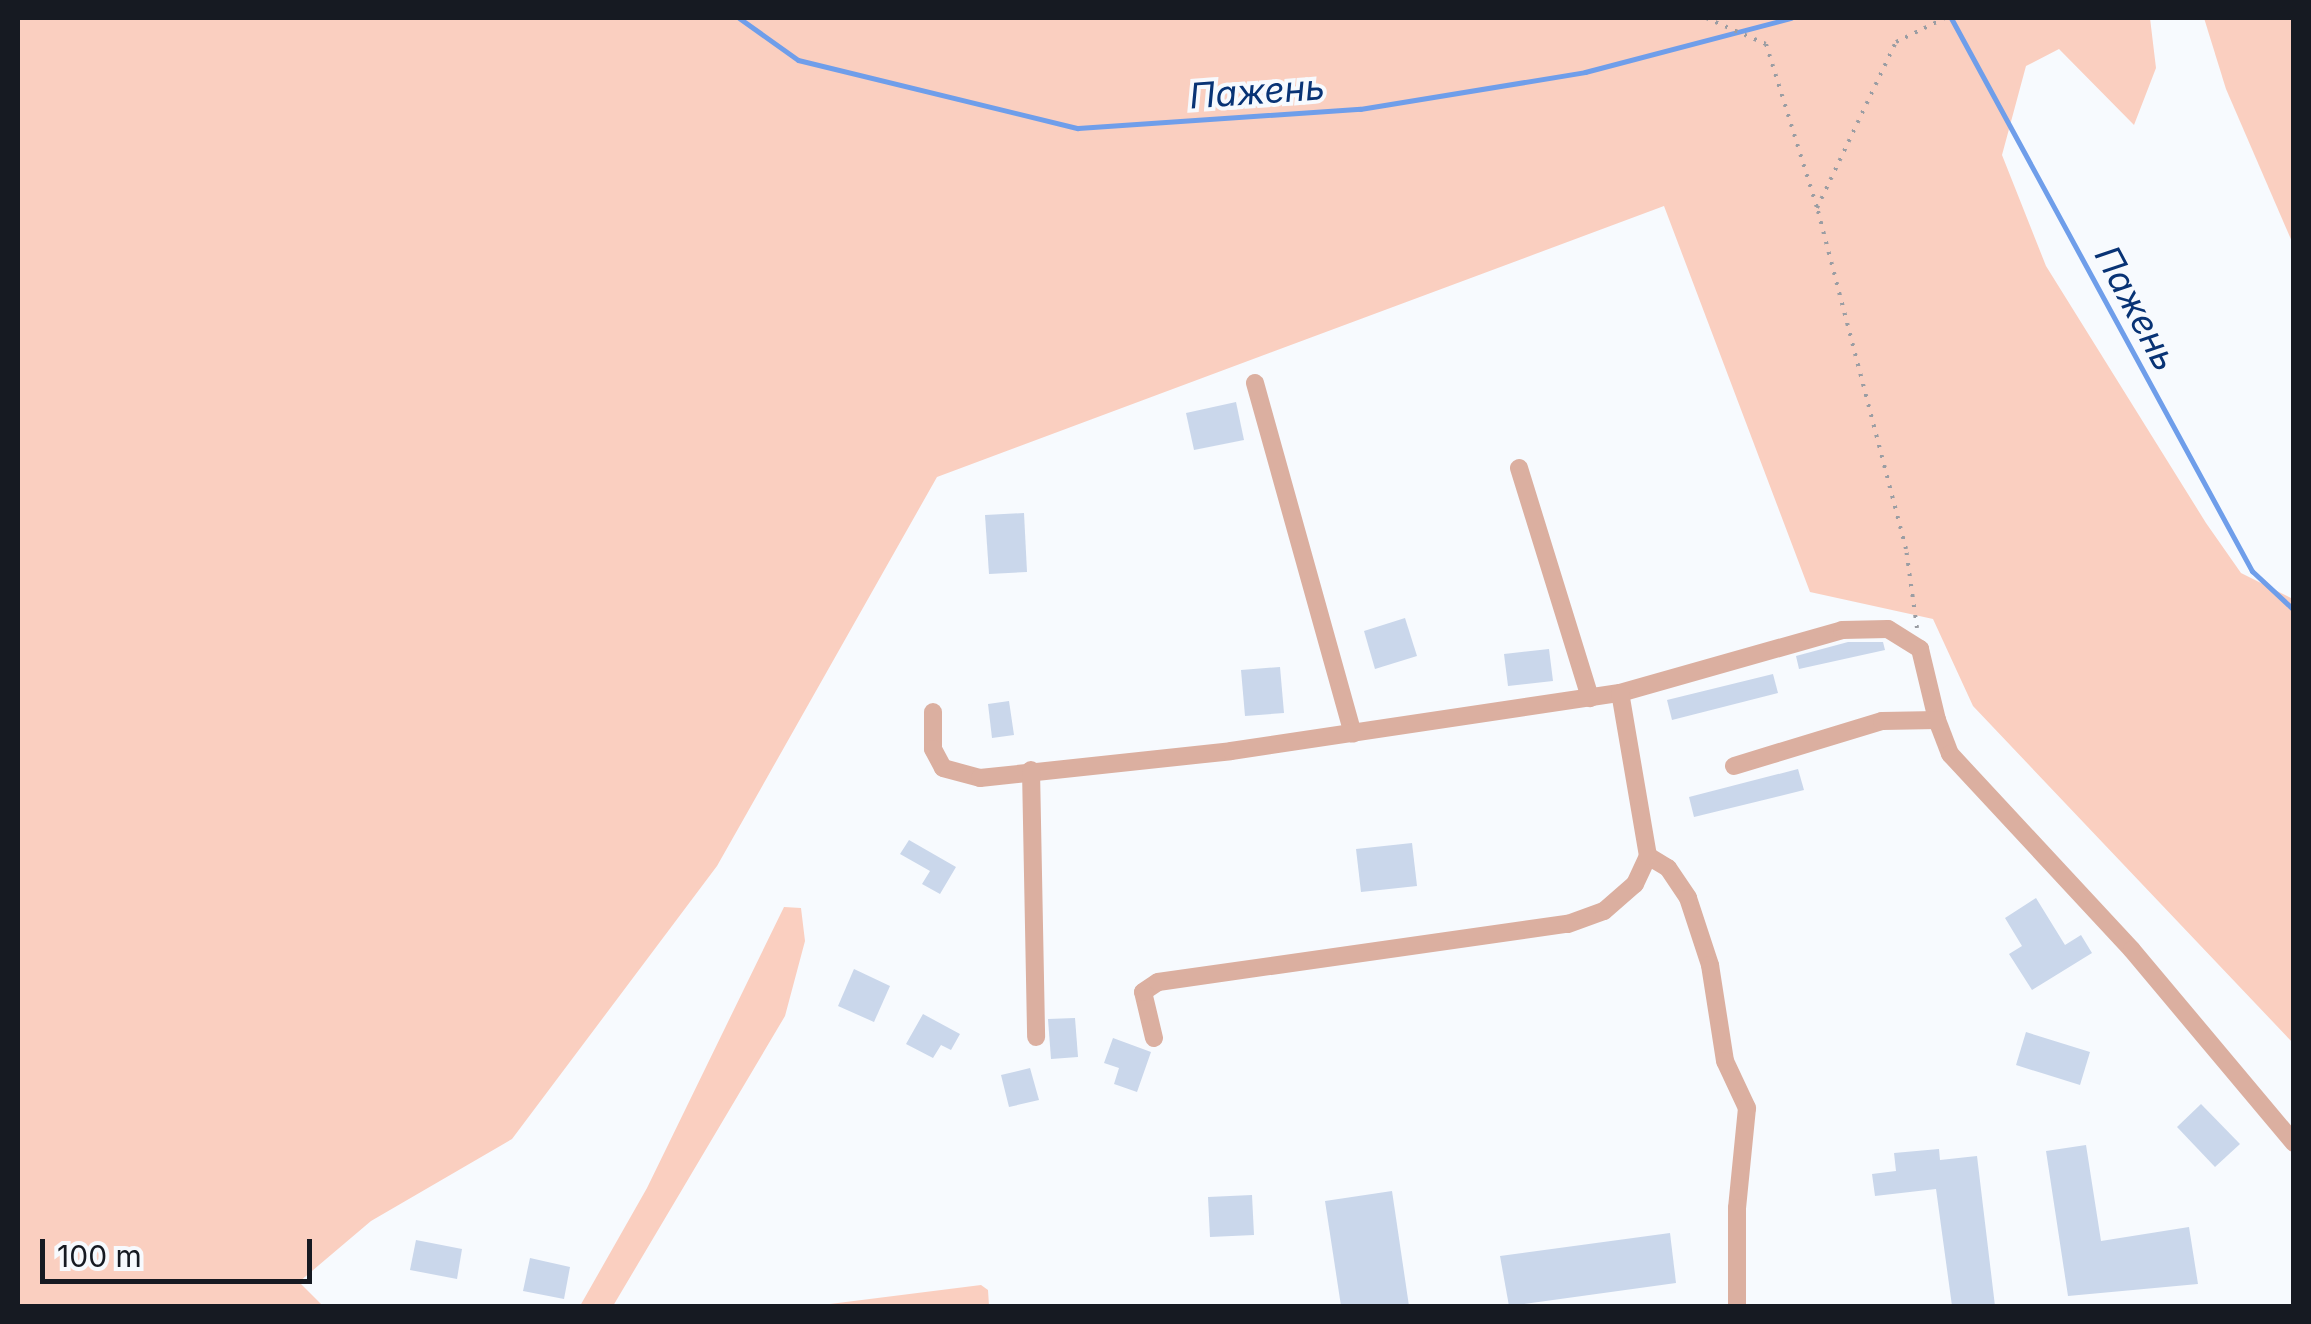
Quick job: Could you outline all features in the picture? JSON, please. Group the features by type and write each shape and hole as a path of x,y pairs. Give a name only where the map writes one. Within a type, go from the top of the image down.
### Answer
{"street":[{"path":"1255,383 1353,734"},
{"path":"1519,468 1590,698"},
{"path":"933,712 933,750 943,768 980,778 1353,734 1590,698 1842,630 1888,629 1920,649 1950,754 2132,950 2294,1143"},
{"path":"1154,1038 1142,992 1158,982 1568,924 1604,911 1635,884 1648,856 1620,693"},
{"path":"1734,766 1882,721 1938,720"},
{"path":"1031,770 1036,1037"},
{"path":"1648,856 1668,868 1688,898 1710,965 1725,1060 1747,1108 1737,1208 1738,1306"}],"path":[{"path":"1064,18 1176,18"},
{"path":"1706,18 1766,44 1817,208 1906,549 1920,649"},
{"path":"1817,208 1896,42 1945,18"}],"shaded area":[{"path":"18,18 2150,18 2156,68 2134,125 2059,49 2026,66 2002,155 2046,266 2206,523 2241,573 2293,599 2293,1043 1973,706 1933,619 1810,592 1664,206 937,477 717,866 512,1139 371,1221 299,1282 323,1306 18,1306"},
{"path":"2204,18 2293,18 2293,244 2226,89"},
{"path":"784,907 801,908 805,941 785,1016 613,1306 580,1306 647,1188"},
{"path":"981,1285 988,1290 989,1306 814,1306"}],"building":[{"path":"1236,402 1244,440 1194,450 1186,413"},
{"path":"1024,513 1027,572 989,574 985,515"},
{"path":"1405,618 1417,656 1375,669 1364,631"},
{"path":"1848,642 1883,642 1885,650 1799,669 1796,656"},
{"path":"1549,649 1553,681 1508,686 1504,654"},
{"path":"1280,667 1284,713 1245,716 1241,670"},
{"path":"1773,674 1778,693 1672,720 1667,700"},
{"path":"1009,701 1014,735 992,738 988,704"},
{"path":"1798,769 1804,790 1694,817 1689,797"},
{"path":"909,840 956,867 940,894 922,884 930,871 900,854"},
{"path":"1412,843 1417,886 1361,892 1356,849"},
{"path":"2036,898 2065,945 2081,935 2092,953 2032,990 2009,954 2022,946 2005,918"},
{"path":"854,969 890,986 874,1022 838,1006"},
{"path":"923,1014 960,1034 951,1050 941,1045 933,1058 906,1044"},
{"path":"1075,1018 1078,1057 1051,1059 1048,1019"},
{"path":"2026,1032 2090,1052 2080,1085 2016,1065"},
{"path":"1113,1038 1151,1052 1137,1092 1114,1084 1119,1068 1104,1063"},
{"path":"1030,1068 1039,1100 1009,1107 1001,1075"},
{"path":"2201,1104 2240,1144 2215,1167 2177,1127"},
{"path":"2086,1145 2101,1241 2189,1227 2198,1284 2068,1296 2046,1151"},
{"path":"1939,1149 1940,1160 1977,1156 1995,1306 1952,1306 1936,1189 1875,1196 1872,1174 1896,1171 1894,1153"},
{"path":"1392,1191 1409,1306 1341,1306 1325,1201"},
{"path":"1252,1195 1254,1235 1210,1237 1208,1197"},
{"path":"1670,1233 1676,1283 1509,1306 1500,1256"},
{"path":"416,1240 462,1249 457,1279 410,1270"},
{"path":"530,1258 570,1267 564,1299 523,1291"}],"waterway":[{"name":"Пажень","path":"739,18 798,60 1078,128 1360,109 1585,72 1791,18"},
{"name":"Пажень","path":"1951,18 2252,571 2294,610"}]}
